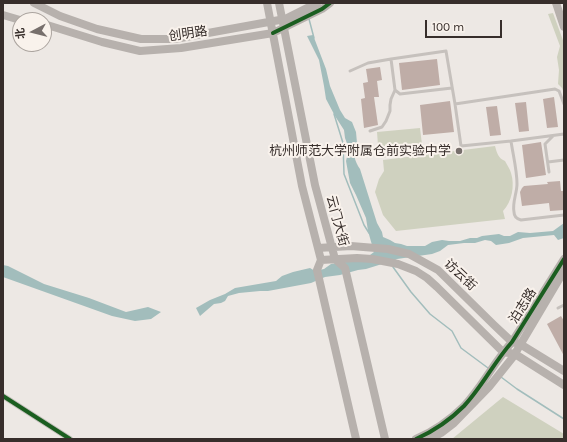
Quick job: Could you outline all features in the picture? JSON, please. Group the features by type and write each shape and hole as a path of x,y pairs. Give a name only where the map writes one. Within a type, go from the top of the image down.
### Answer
{"main road":[{"name":"创明路","path":"34,3 60,16 118,34 141,39 175,40 282,19 295,18"},
{"name":"云门大街","path":"267,3 302,186 322,260 317,270 356,439"},
{"name":"云门大街","path":"279,3 315,185 335,259 345,268 385,439"},
{"name":"创明路","path":"52,26 102,42 140,51 181,48 273,33 284,28 295,18 318,6 330,3"},
{"path":"556,3 564,27"},
{"name":"访云街","path":"318,248 354,246 388,249 408,254 438,270 494,325 516,343 564,371"},
{"name":"访云街","path":"322,260 357,258 372,259 398,264 416,271 427,278 503,352"},
{"name":"泊志路","path":"485,385 514,356 516,343 564,259"},
{"name":"泊志路","path":"485,385 503,352 516,343 564,270"},
{"path":"503,352 514,356 564,385"},
{"path":"416,439 450,419 485,385"},
{"path":"430,439 454,423 485,385"}],"street":[{"path":"3,396 70,439"}],"lane":[{"path":"350,71 368,63 446,51 461,146 564,134"},
{"path":"370,131 382,127 390,111 391,99 395,90 391,59"},
{"path":"395,90 400,94 405,94 452,88"},
{"path":"455,104 555,89 559,91 564,104"},
{"path":"549,172 545,144 553,136"},
{"path":"511,141 517,181 514,205 515,216 521,220 564,215"},
{"path":"548,162 564,160"},
{"path":"558,308 564,305"}],"green space":[{"path":"553,13 564,43 564,93 558,84 559,70 557,57 560,46 548,14"},
{"path":"420,128 423,153 379,158 377,132"},
{"path":"495,146 498,155 505,161 511,172 513,183 511,198 503,211 505,219 396,231 383,215 375,192 379,179 384,171 383,160"},
{"path":"503,397 564,434 564,439 452,439"}],"water":[{"path":"313,35 326,69 330,86 340,110 345,118 352,122 356,132 357,143 354,149 354,156 360,169 383,237 395,243 407,246 425,246 432,242 442,240 460,241 499,234 510,236 518,232 530,233 553,231 564,223 564,238 558,240 554,235 523,238 509,243 496,245 491,241 485,240 475,243 448,245 440,251 432,254 397,259 390,263 366,269 325,277 311,283 268,291 239,293 228,296 225,301 214,304 200,316 196,308 235,288 276,281 282,276 310,268 315,271 324,269 331,264 353,261 374,252 366,218 350,183 346,161 349,149 344,130 326,99 319,60 307,36"},
{"path":"3,265 44,284 89,298 126,312 148,307 161,312 151,319 135,321 112,316 3,277"}],"building":[{"path":"437,59 440,85 402,90 399,63"},
{"path":"380,67 382,80 377,81 379,97 374,97 378,125 364,128 361,99 365,98 363,83 368,82 366,69"},
{"path":"554,97 558,127 547,128 543,99"},
{"path":"450,101 454,132 423,135 420,105"},
{"path":"526,102 529,131 519,132 515,103"},
{"path":"497,106 501,135 490,136 486,107"},
{"path":"541,142 546,175 526,178 522,145"},
{"path":"560,181 561,191 564,191 564,210 550,211 549,203 522,206 520,192 524,186 548,184 547,182"},
{"path":"561,316 564,321 564,356 547,324"}],"waterway":[{"path":"309,19 314,38"},
{"path":"334,114 343,143 344,174 364,225 369,233"},
{"path":"393,267 411,292 430,314 452,331 461,348 488,368"},
{"path":"501,377 564,419"}],"cycle path":[{"path":"273,33 322,9 330,3"},
{"path":"416,439 435,429 459,411 470,399 512,342 564,259"},
{"path":"3,396 70,439"}],"place":[{"name":"杭州师范大学附属仓前实验中学","path":"459,151"}]}
